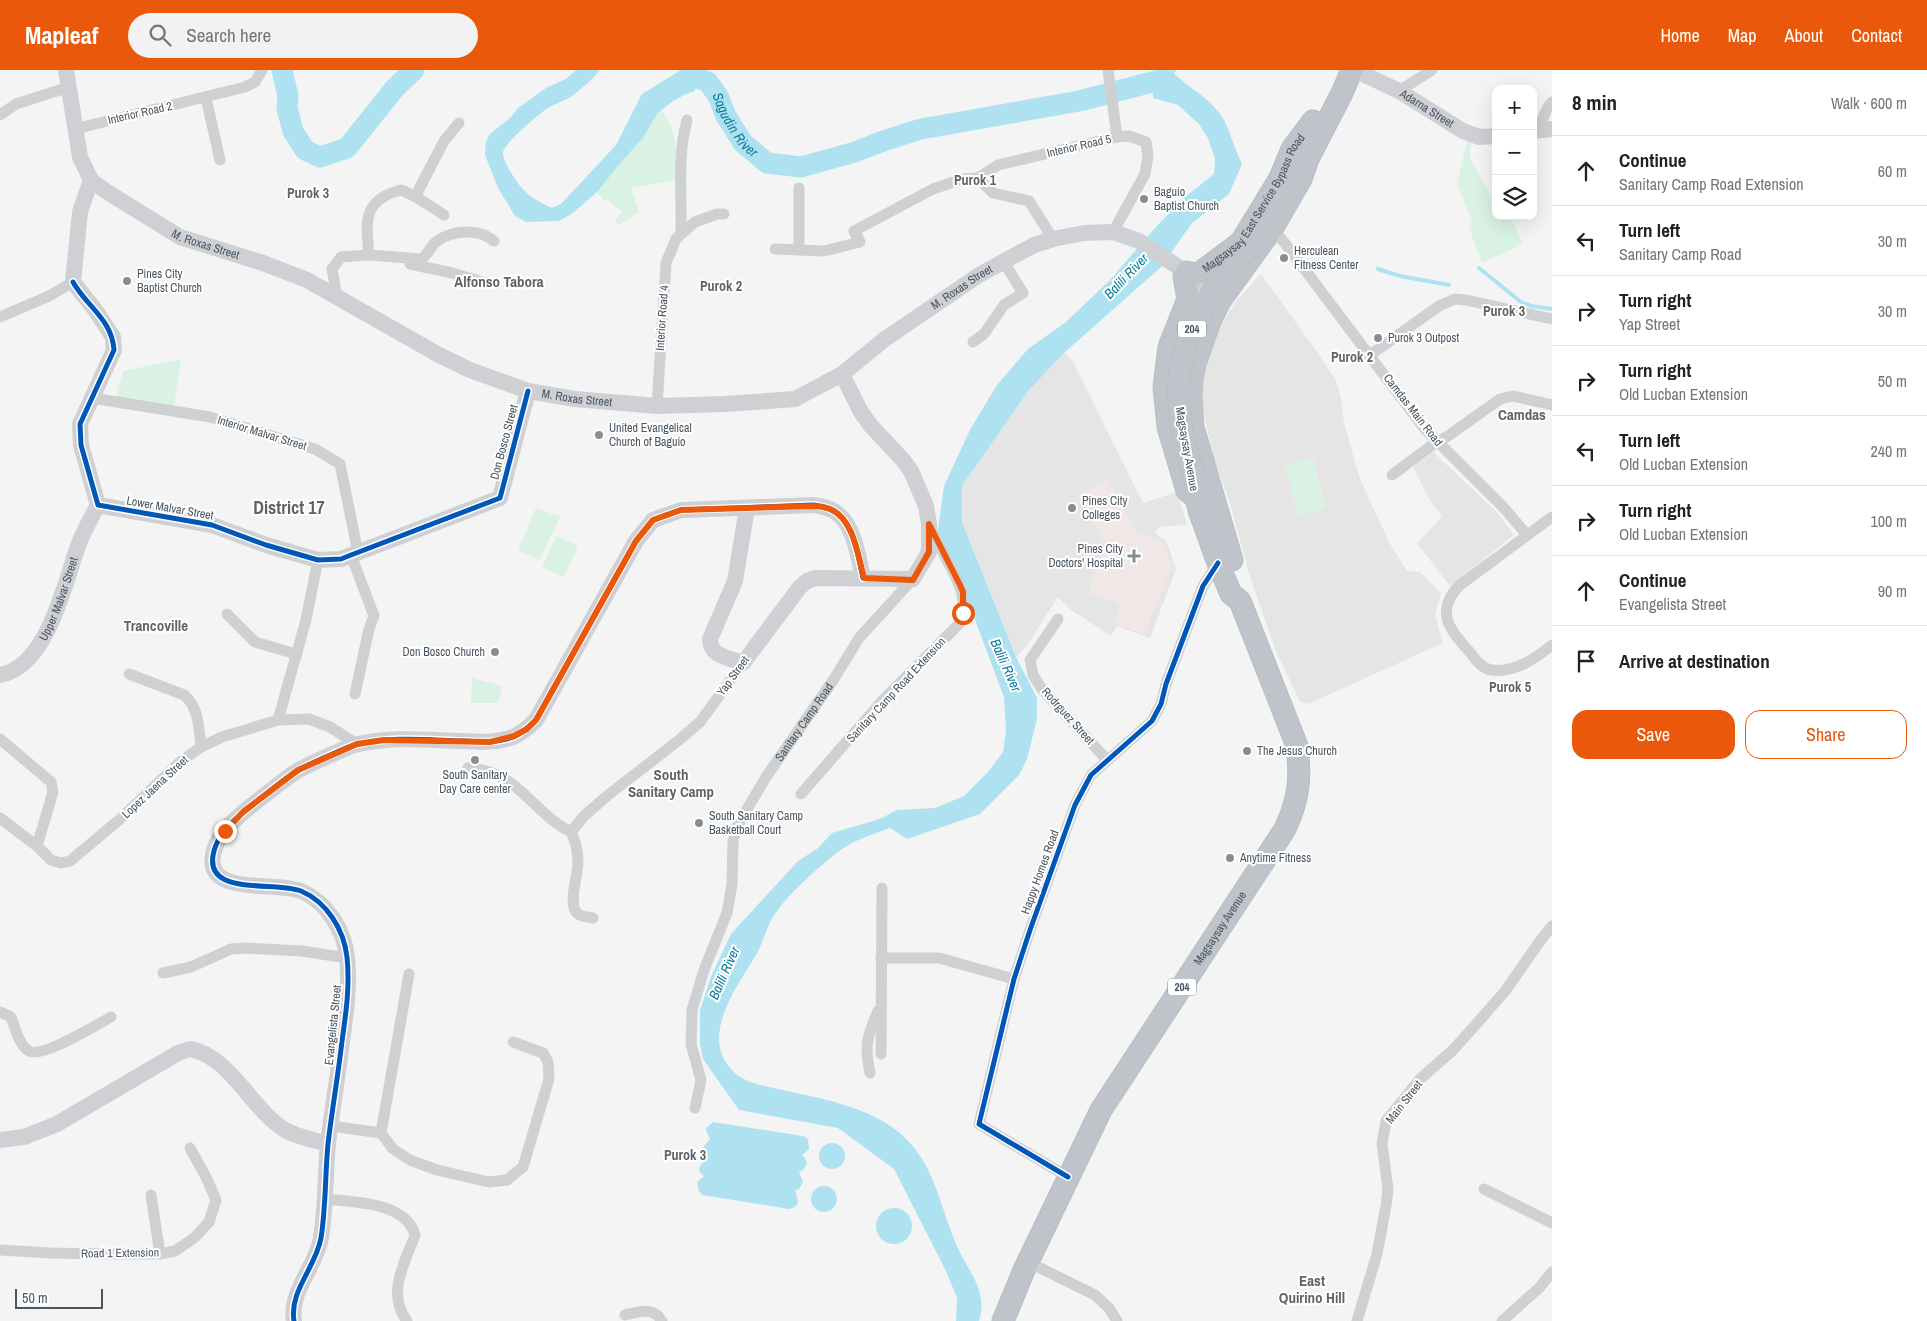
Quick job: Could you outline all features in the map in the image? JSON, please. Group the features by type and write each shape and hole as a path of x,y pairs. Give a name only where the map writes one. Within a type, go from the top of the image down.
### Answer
{"highway":[{"name":"Magsaysay Avenue","path":"1003,1321 1028,1262 1101,1110 1285,829 1294,806 1300,772 1297,746 1240,601 1231,594 1218,563 1196,492 1182,432 1178,391 1180,370 1188,338 1216,286 1255,240 1280,194 1303,164 1313,121 1340,70"},
{"name":"Magsaysay Avenue","path":"1240,601 1242,589 1225,541 1193,427 1192,380 1199,349 1220,301 1272,230 1303,164 1342,93 1358,71"},
{"name":"204","path":"1303,164 1320,162 1358,71"},
{"name":"Magsaysay East Service Bypass Road","path":"1181,271 1195,274 1241,242 1280,178 1292,149 1313,121"},
{"path":"1212,264 1209,275 1216,283 1224,284 1236,280"},
{"name":"Magsaysay East Service Bypass Road","path":"1181,271 1196,294"},
{"name":"204","path":"1196,294 1169,347 1164,388 1168,427 1187,490 1196,492"},
{"path":"1196,294 1207,308 1210,321"}],"street":[{"path":"66,70 80,157 91,180 80,212 72,282 96,311 113,337 114,350 104,376 80,424 81,445 98,505"},
{"name":"Interior Road 2","path":"75,129 245,88 255,82 262,70"},
{"path":"1399,91 1432,70"},
{"name":"Adarna Street","path":"1358,71 1399,91 1463,131 1479,137 1492,136"},
{"path":"1109,76 1117,137"},
{"path":"0,114 16,104 69,86"},
{"path":"206,98 220,160"},
{"path":"1541,130 1548,107 1552,102"},
{"name":"Interior Road 4","path":"657,406 666,264 676,239 680,234 681,175 684,132 687,120"},
{"path":"416,195 444,141 458,123"},
{"name":"Interior Road 5","path":"775,249 824,251 860,242 854,231 934,189 962,179 978,178 998,164 1117,137 1129,136 1146,142 1148,156 1144,174 1113,232"},
{"path":"978,178 993,193 1028,201 1053,239"},
{"name":"M. Roxas Street","path":"91,180 156,224 180,237 263,263 308,280 363,313 470,370 528,391 592,401 657,406 795,399 842,374 885,339 979,275 1003,261 1053,239 1084,233 1113,232 1139,241 1181,271"},
{"path":"799,188 799,250"},
{"path":"369,255 366,223 369,214 375,203 390,193 401,190 416,195 419,200 444,215"},
{"path":"680,234 696,222 716,214 724,214"},
{"name":"Camdas Main Road","path":"1272,230 1284,242 1407,407 1437,443 1504,508 1527,535"},
{"path":"337,296 332,269 341,257 369,255 421,259 427,256 436,241 460,232 489,236 494,241"},
{"path":"356,257 366,262 406,264 452,273 486,283"},
{"path":"973,342 984,334 1004,305 1023,293 1003,261"},
{"path":"0,317 49,296 72,282"},
{"path":"1196,294 1220,301"},
{"path":"1370,355 1439,306 1455,299 1552,319"},
{"name":"Sanitary Camp Road","path":"695,1108 701,1080 691,1044 692,1010 704,970 727,913 732,884 733,841 737,826 766,777 834,679 859,638 913,580 929,552 929,524 926,506 911,471 861,412 842,374"},
{"name":"Don Bosco Street","path":"500,498 528,391"},
{"path":"1392,475 1500,399 1513,396 1552,405"},
{"name":"Interior Malvar Street","path":"92,398 210,417 315,449 340,464 354,554 374,616 369,629 355,694"},
{"name":"Lower Malvar Street","path":"98,505 212,525 266,545 318,560 340,558 354,554 500,498"},
{"name":"Upper Malvar Street","path":"0,676 10,674 22,664 32,654 45,634 54,615 79,544 98,505"},
{"name":"Evangelista Street","path":"294,1321 292,1311 298,1290 317,1254 325,1199 328,1144 348,997 345,942 336,923 324,907 311,896 299,890 286,887 237,884 224,880 214,870 214,851 225,831 243,812 298,770 357,744 384,740 490,742 514,736 527,729 536,720 636,541 653,520 681,510 814,506 830,509 842,518 849,527 864,578"},
{"path":"743,662 715,653 711,648 710,639 735,581 747,508"},
{"path":"1552,517 1460,585 1447,602 1446,612 1452,633 1481,666 1492,671 1514,668 1536,658 1552,645"},
{"name":"Sanitary Camp Road Extension","path":"801,794 882,701 960,623 963,613 963,592 929,524"},
{"path":"278,720 318,560"},
{"name":"Happy Homes Road","path":"1068,1177 980,1124 1014,979 1075,805 1091,775 1152,721 1161,704 1166,684 1203,586 1218,563"},
{"name":"Yap Street","path":"571,832 584,816 607,796 700,722 743,662 800,587 807,581 815,578 913,580"},
{"path":"227,614 255,642 296,654"},
{"name":"Rodrguez Street","path":"1058,619 1030,660 1033,675 1042,689 1107,760"},
{"path":"129,674 190,700 197,719 201,747"},
{"name":"Lopez Jaena Street","path":"0,818 37,846 51,860 61,863 70,861 119,820 180,762 201,747 222,737 278,720 309,719 330,727 357,744"},
{"path":"0,739 51,782 53,792 37,846"},
{"path":"468,768 490,771 509,781 554,822 571,832 576,846 578,865 574,892 574,910 578,914 593,918"},
{"path":"881,1054 882,888"},
{"name":"Main Street","path":"1357,1321 1377,1254 1386,1206 1388,1189 1382,1144 1386,1121 1420,1079 1453,1050 1506,990 1552,926"},
{"path":"164,973 191,966 231,950 246,948 302,952 347,958"},
{"path":"881,958 939,958 1014,979"},
{"path":"381,1133 409,974"},
{"path":"870,1073 866,1054 869,1033 880,1005"},
{"path":"0,1012 11,1017 21,1042 28,1051 35,1053 62,1044 111,1017"},
{"path":"331,1126 381,1133 393,1149 410,1160 437,1170 490,1182 507,1180 523,1167 548,1079 548,1062 543,1053 513,1042"},
{"path":"0,1140 24,1137 57,1124 190,1048 210,1056 271,1120 286,1131 328,1144"},
{"name":"Road 1 Extension","path":"0,1250 50,1253 160,1254 175,1251 194,1238 209,1222 216,1200 190,1148"},
{"path":"1484,1189 1552,1223"},
{"path":"151,1195 160,1254"},
{"path":"325,1199 369,1204 396,1212 413,1225 416,1235 402,1264 396,1287 399,1307 407,1321"},
{"path":"1028,1262 1095,1295 1109,1308 1117,1321"},
{"path":"1502,1321 1539,1288 1552,1272"},
{"path":"625,1315 648,1310 657,1314 662,1321"}],"shaded area":[{"path":"1261,274 1335,379 1341,398 1344,423 1360,479 1390,544 1407,571 1420,572 1441,593 1435,614 1443,643 1308,704 1300,702 1275,649 1248,570 1230,503 1214,459 1202,406 1200,385 1203,367 1218,329 1236,301"},
{"name":"Pines City Colleges","path":"1065,352 1073,362 1143,503 1177,492 1187,525 1158,527 1155,534 1166,540 1176,569 1150,638 1117,626 1111,636 1071,610 1058,597 1026,647 1016,657 962,522 962,486 1029,390"},
{"path":"1433,452 1497,512 1514,535 1450,586 1417,543 1442,517 1428,497 1413,467"},
{"name":"Pines City Doctors' Hospital","path":"1108,479 1136,532 1162,541 1172,568 1144,634 1114,623 1120,603 1088,593 1104,544 1079,494"}],"green space":[{"path":"662,111 671,128 676,144 677,180 631,188 639,212 619,225 615,221 622,212 607,199 604,201 597,192 643,138 657,114"},
{"path":"1467,141 1471,143 1470,159 1492,197 1492,220 1512,220 1523,244 1482,263 1469,228 1472,221 1457,184"},
{"path":"181,359 174,407 116,397 123,371"},
{"path":"1313,457 1326,508 1298,516 1284,465"},
{"path":"536,508 560,517 539,560 518,550"},
{"path":"556,536 578,546 564,577 542,567"},
{"path":"472,678 502,686 498,703 471,703"}],"water":[{"path":"576,70 600,70 572,96 548,108 535,118 514,137 503,153 506,164 524,191 552,208 561,204 616,145 642,94 681,70 688,70 695,91 679,96 657,114 643,138 597,192 573,213 559,221 526,222 515,216 498,188 485,155 486,142 490,134 510,118 518,108 546,88 566,79"},
{"name":"Balili River","path":"1160,70 1205,98 1224,120 1242,164 1229,194 1192,223 1161,267 1065,352 1029,390 962,486 962,522 1016,657 1037,698 1037,719 1027,759 1019,775 980,814 907,839 890,828 850,844 814,872 790,895 774,916 756,955 731,998 724,1013 720,1029 719,1044 724,1059 740,1077 750,1082 845,1105 889,1125 907,1140 928,1169 956,1244 979,1290 981,1310 979,1321 956,1321 957,1298 946,1271 894,1169 838,1128 739,1110 703,1059 700,1044 700,1010 712,974 731,934 798,861 817,849 832,833 880,819 897,810 935,808 964,796 988,772 1003,752 1006,731 1004,697 956,569 937,536 944,486 971,428 997,385 1028,349 1066,322 1110,280 1154,229 1184,198 1214,174 1215,159 1208,138 1199,124 1178,105 1153,98 1153,77"},
{"path":"713,1122 803,1136 808,1139 809,1149 802,1155 807,1164 799,1172 803,1182 799,1189 795,1190 798,1202 796,1206 789,1209 703,1195 699,1192 697,1182 704,1176 699,1169 707,1158 703,1150 710,1139 706,1130"},
{"path":"832,1143 842,1146 845,1156 842,1166 832,1169 822,1166 819,1156 822,1146"},
{"path":"824,1186 834,1189 837,1199 834,1209 824,1212 814,1209 811,1199 814,1189"},
{"path":"894,1208 901,1209 907,1213 911,1219 911,1233 907,1239 901,1243 894,1244 887,1243 881,1239 877,1233 876,1226 877,1219 881,1213 887,1209"}],"waterway":[{"name":"Sagudin River","path":"282,70 288,96 287,108 293,131 305,150 320,157 347,148 395,88 414,70"},
{"path":"1167,77 1174,70"},
{"name":"Sagudin River","path":"666,93 695,77 708,82 718,96 726,116 743,143 767,163 801,167 855,152 921,129 1079,101 1164,79 1177,90"},
{"path":"1479,268 1521,302 1531,306 1552,309"},
{"path":"1378,269 1400,276 1449,285"}],"cycle path":[{"path":"73,282 78,291 104,321 109,330 114,350 80,424 81,445 98,505 212,525 266,545 318,560 341,559 500,498 528,391"},
{"path":"294,1321 295,1299 314,1259 321,1238 328,1144 347,999 347,957 342,937 333,918 319,902 310,896 289,888 240,884 227,880 217,873 213,862 216,845 224,832 242,813 289,776 308,765 351,746 397,739 494,741 507,739 522,732 536,720 636,541 653,520 681,510 814,505 830,509 838,514 850,529 857,549 863,578"},
{"path":"1068,1177 979,1124 1014,979 1075,805 1091,775 1152,721 1161,704 1166,684 1203,586 1218,563"}],"place":[{"name":"Baguio Baptist Church","path":"1144,199"},
{"name":"Herculean Fitness Center","path":"1284,258"},
{"name":"Pines City Baptist Church","path":"127,281"},
{"name":"Purok 3 Outpost","path":"1378,338"},
{"name":"United Evangelical Church of Baguio","path":"599,435"},
{"name":"Pines City Colleges","path":"1072,508"},
{"name":"Pines City Doctors' Hospital","path":"1134,556"},
{"name":"Don Bosco Church","path":"495,652"},
{"name":"The Jesus Church","path":"1247,751"},
{"name":"South Sanitary Day Care center","path":"475,760"},
{"name":"South Sanitary Camp Basketball Court","path":"699,823"},
{"name":"Anytime Fitness","path":"1230,858"}],"district":[{"name":"Purok 1","path":"975,180"},
{"name":"Purok 3","path":"308,193"},
{"name":"Alfonso Tabora","path":"499,282"},
{"name":"Purok 2","path":"721,286"},
{"name":"Purok 3","path":"1504,311"},
{"name":"Purok 2","path":"1352,357"},
{"name":"Camdas","path":"1522,415"},
{"name":"District 17","path":"289,508"},
{"name":"Trancoville","path":"156,626"},
{"name":"Purok 5","path":"1510,687"},
{"name":"South Sanitary Camp","path":"671,784"},
{"name":"Purok 3","path":"685,1155"},
{"name":"East Quirino Hill","path":"1312,1290"}],"route":[{"path":"225,831 243,812 298,770 357,744 384,740 490,742 503,740 527,729 536,720 636,541 653,520 681,510 814,506 830,509 842,518 849,527 864,578 913,580 929,552 929,524 963,592 963,613"}]}
